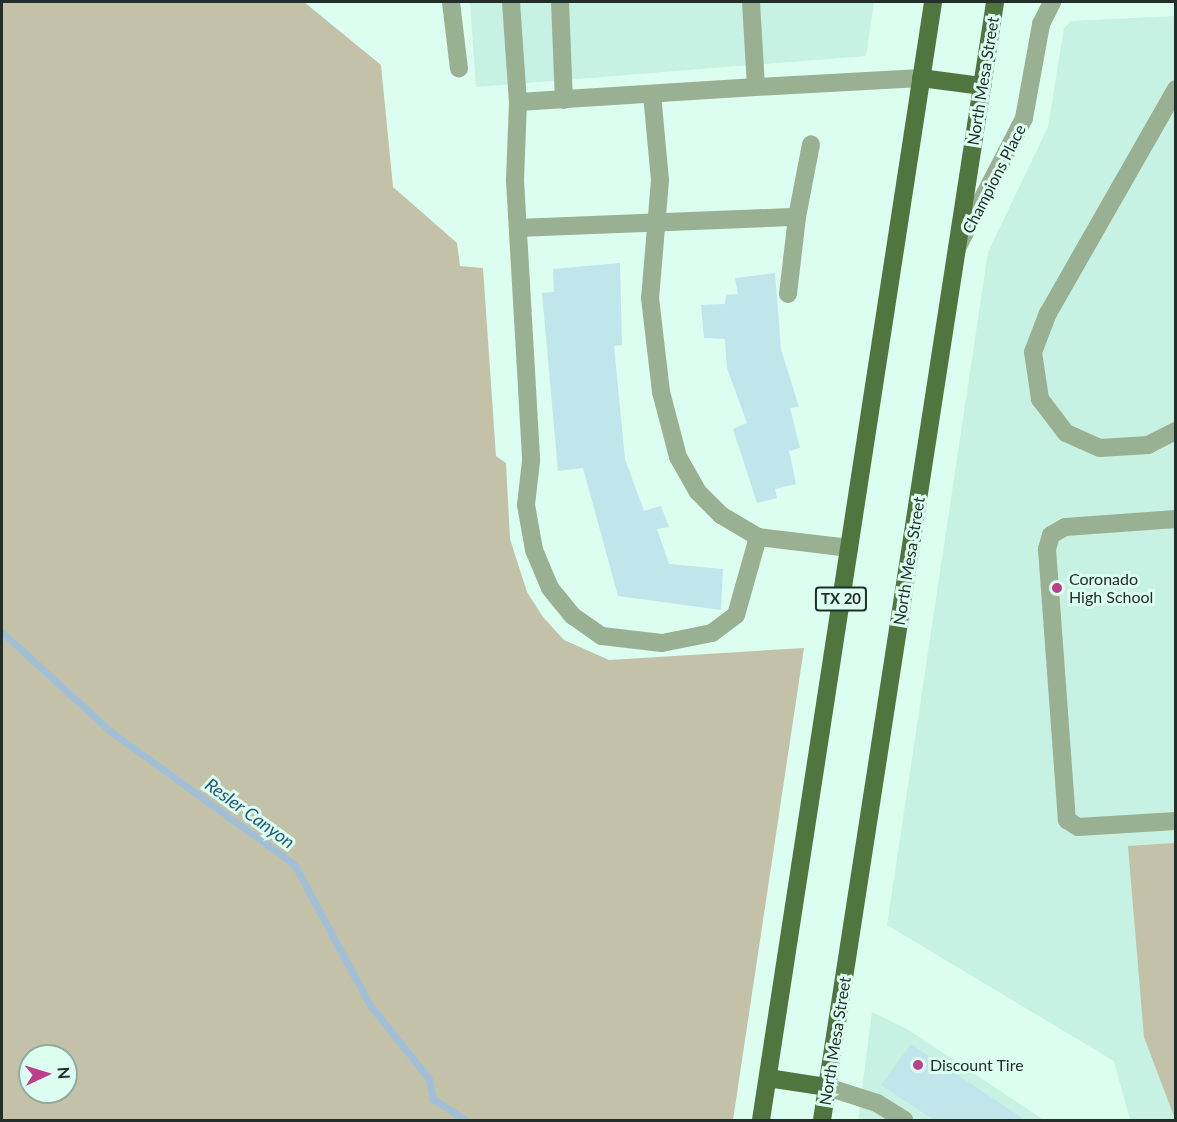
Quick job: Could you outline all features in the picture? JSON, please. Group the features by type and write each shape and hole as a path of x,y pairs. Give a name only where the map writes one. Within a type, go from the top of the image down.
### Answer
{"main road":[{"name":"TX 20","path":"761,1120 933,2"},
{"name":"North Mesa Street","path":"822,1120 995,2"},
{"path":"921,78 982,86"},
{"path":"768,1078 827,1087"}],"street":[{"path":"451,2 459,69"},
{"path":"511,2 518,102 518,228 531,462 526,505 534,550 550,588 573,616 602,636 662,643 712,633 736,615 758,537"},
{"path":"560,2 564,100"},
{"path":"751,2 756,87"},
{"name":"Champions Place","path":"957,250 1024,118 1041,24 1052,2"},
{"path":"518,102 921,78"},
{"path":"1176,89 1048,313 1033,352 1040,399 1066,433 1100,448 1148,446 1176,431"},
{"path":"652,94 660,180 650,298 661,392 678,457 698,492 721,515 758,537 849,548"},
{"path":"788,294 797,217 811,144"},
{"path":"518,228 797,217"},
{"path":"1176,519 1065,527 1051,535 1047,549 1067,820 1078,827 1176,821"},
{"path":"827,1087 877,1103 902,1120"}],"shaded area":[{"path":"2,2 304,2 381,65 393,187 457,243 460,266 483,268 496,456 506,463 510,539 527,592 543,617 564,640 609,660 804,648 733,1120 2,1120"},
{"path":"470,2 874,2 866,56 476,87"},
{"name":"Coronado High School","path":"1175,16 1175,1120 1130,1120 1114,1061 887,925 988,252 1048,127 1064,28 1071,21"},
{"path":"1176,843 1175,1119 1144,1037 1128,846"},
{"path":"872,1012 907,1029 1044,1120 858,1120"}],"building":[{"path":"620,263 622,345 614,346 625,459 644,511 661,506 669,527 657,529 669,564 723,569 721,610 618,596 583,468 558,471 542,293 554,292 553,269"},
{"path":"775,273 781,349 799,407 790,408 800,448 789,451 796,484 775,489 777,498 757,503 733,429 747,423 727,368 725,339 704,338 701,305 725,304 726,295 738,294 735,278"},
{"name":"Discount Tire","path":"911,1044 1025,1120 934,1120 881,1085"}],"waterway":[{"name":"Resler Canyon","path":"2,632 110,731 294,864 370,1005 429,1079 433,1099 465,1120"}],"place":[{"name":"Coronado High School","path":"1057,588"},
{"name":"Discount Tire","path":"918,1065"}]}
